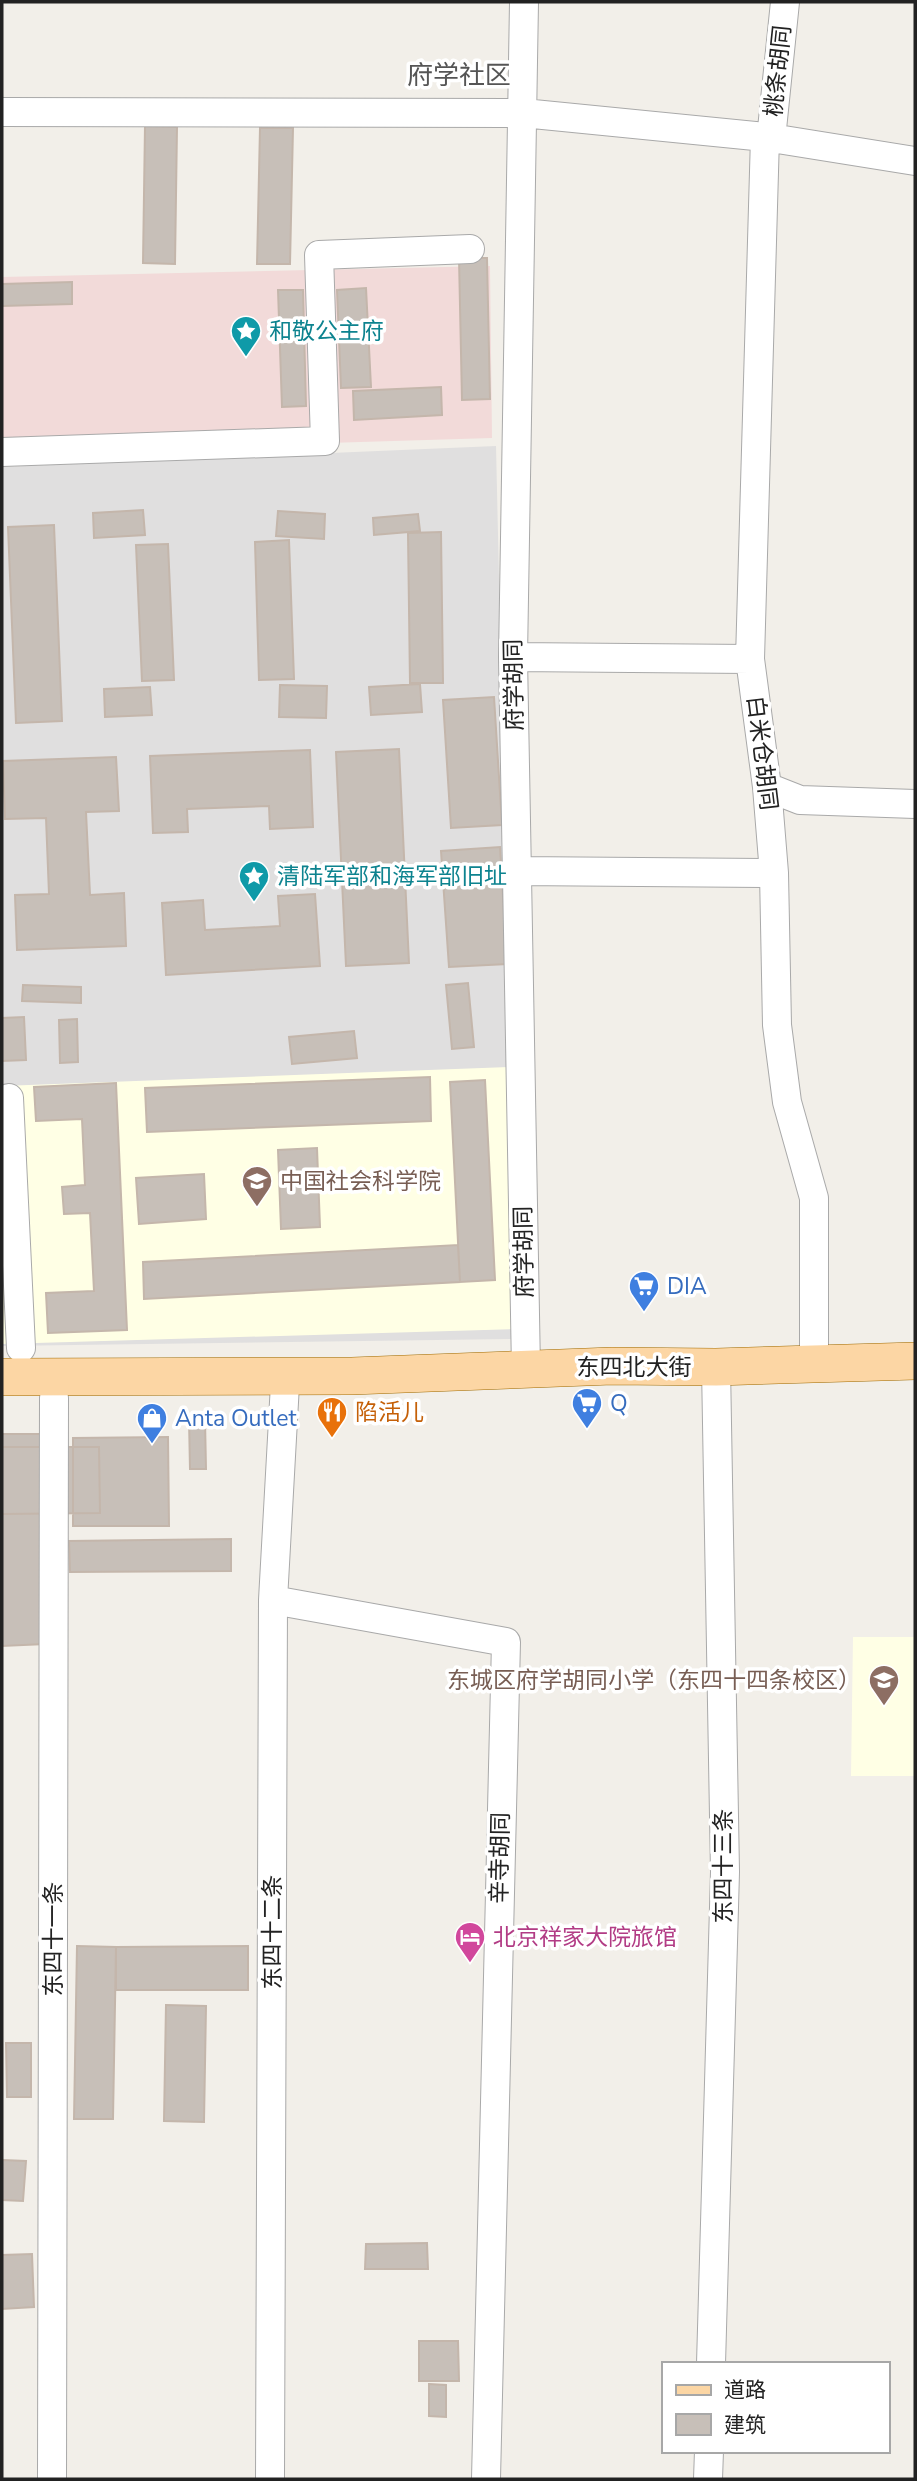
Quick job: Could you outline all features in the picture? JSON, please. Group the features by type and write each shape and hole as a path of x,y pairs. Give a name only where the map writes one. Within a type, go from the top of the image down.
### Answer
{"main road":[{"name":"东四北大街","path":"12,1363 352,1376 612,1366 716,1367 915,1361"},
{"name":"东四北大街","path":"2,1399 207,1399 285,1384 352,1376"}],"street":[{"name":"府学胡同","path":"524,2 513,657 526,1369"},
{"name":"桃条胡同","path":"765,137 772,129 785,2"},
{"path":"2,112 523,113 765,137 915,161"},
{"name":"白米仓胡同","path":"765,137 750,659 767,787 774,873 779,1037 788,1102 814,1198 814,1364"},
{"path":"2,452 325,441 320,255 470,249"},
{"path":"513,657 750,659"},
{"path":"767,787 800,800 915,804"},
{"path":"517,872 774,873"},
{"path":"9,1098 12,1363"},
{"name":"东四十三条","path":"711,2362 725,1872 716,1367"},
{"name":"东四十二条","path":"270,2479 273,1600 285,1384"},
{"name":"东四十一条","path":"52,2479 54,1398"},
{"name":"辛寺胡同","path":"273,1600 506,1642 486,2479"},
{"path":"708,2479 709,2453"}],"shaded area":[{"name":"和敬公主府","path":"490,266 492,438 2,453 2,277"},
{"name":"清陆军部和海军部旧址","path":"496,446 516,1339 2,1346 2,467"},
{"name":"中国社会科学院","path":"509,1067 516,1329 2,1344 2,1086"},
{"name":"东城区府学胡同小学（东四十四条校区）","path":"853,1637 915,1637 915,1776 851,1776"}],"building":[{"path":"145,126 177,127 175,264 143,263"},
{"path":"260,128 293,128 290,264 257,264"},
{"path":"459,258 487,258 490,399 462,400"},
{"path":"72,282 72,304 2,306 2,284"},
{"path":"366,288 371,387 341,388 337,290"},
{"path":"278,290 303,290 306,406 282,407"},
{"path":"441,387 442,415 354,420 353,391"},
{"path":"143,510 145,535 94,538 93,513"},
{"path":"278,511 325,514 324,539 276,536"},
{"path":"418,514 420,531 374,535 373,518"},
{"path":"54,525 62,721 16,723 8,527"},
{"path":"441,532 443,683 410,683 408,533"},
{"path":"289,540 294,679 259,680 255,542"},
{"path":"168,544 174,680 142,681 136,545"},
{"path":"420,684 422,712 371,715 369,687"},
{"path":"280,685 327,686 326,718 279,717"},
{"path":"150,687 152,715 105,717 104,689"},
{"path":"494,697 502,825 451,828 443,700"},
{"path":"399,749 409,963 346,966 336,752"},
{"path":"310,750 313,827 270,829 269,806 187,809 188,832 153,833 150,756"},
{"path":"116,757 119,811 86,812 90,895 124,893 126,946 17,950 15,895 49,894 46,818 5,819 3,761"},
{"path":"500,847 507,964 449,967 441,851"},
{"path":"315,894 320,966 166,975 162,903 203,900 205,930 280,926 278,896"},
{"path":"468,983 474,1047 452,1049 446,985"},
{"path":"23,985 81,987 81,1003 22,1001"},
{"path":"24,1017 26,1060 2,1061 2,1018"},
{"path":"77,1019 78,1062 60,1063 59,1020"},
{"path":"354,1031 357,1058 292,1064 289,1037"},
{"path":"430,1077 431,1121 147,1132 145,1088"},
{"path":"485,1080 495,1280 460,1282 450,1082"},
{"path":"116,1083 127,1330 48,1333 46,1293 94,1291 90,1213 64,1214 62,1187 85,1185 82,1119 36,1121 34,1087"},
{"path":"317,1148 320,1227 281,1229 278,1150"},
{"path":"204,1174 206,1219 139,1224 136,1178"},
{"path":"458,1245 460,1282 144,1299 143,1262"},
{"path":"189,1419 205,1419 206,1469 190,1469"},
{"path":"2,1434 43,1434 45,1644 2,1646"},
{"path":"168,1437 169,1526 73,1526 73,1438"},
{"path":"2,1447 99,1447 100,1513 2,1514"},
{"path":"231,1539 231,1571 70,1572 69,1541"},
{"path":"77,1946 116,1947 113,2119 74,2119"},
{"path":"248,1946 248,1990 116,1990 116,1947"},
{"path":"166,2005 206,2006 204,2122 164,2121"},
{"path":"6,2043 31,2043 31,2097 7,2097"},
{"path":"2,2160 26,2161 23,2201 2,2200"},
{"path":"427,2243 428,2269 365,2269 366,2244"},
{"path":"32,2254 34,2307 2,2309 2,2255"},
{"path":"419,2341 458,2341 459,2381 419,2381"},
{"path":"429,2384 446,2385 446,2417 429,2416"}],"place":[{"name":"和敬公主府","path":"246,358"},
{"name":"清陆军部和海军部旧址","path":"254,903"},
{"name":"中国社会科学院","path":"257,1208"},
{"name":"DIA","path":"644,1313"},
{"name":"Q","path":"587,1430"},
{"name":"陷活儿","path":"332,1439"},
{"name":"Anta Outlet","path":"152,1445"},
{"name":"东城区府学胡同小学（东四十四条校区）","path":"884,1707"},
{"name":"北京祥家大院旅馆","path":"470,1964"}],"district":[{"name":"府学社区","path":"459,75"}]}
